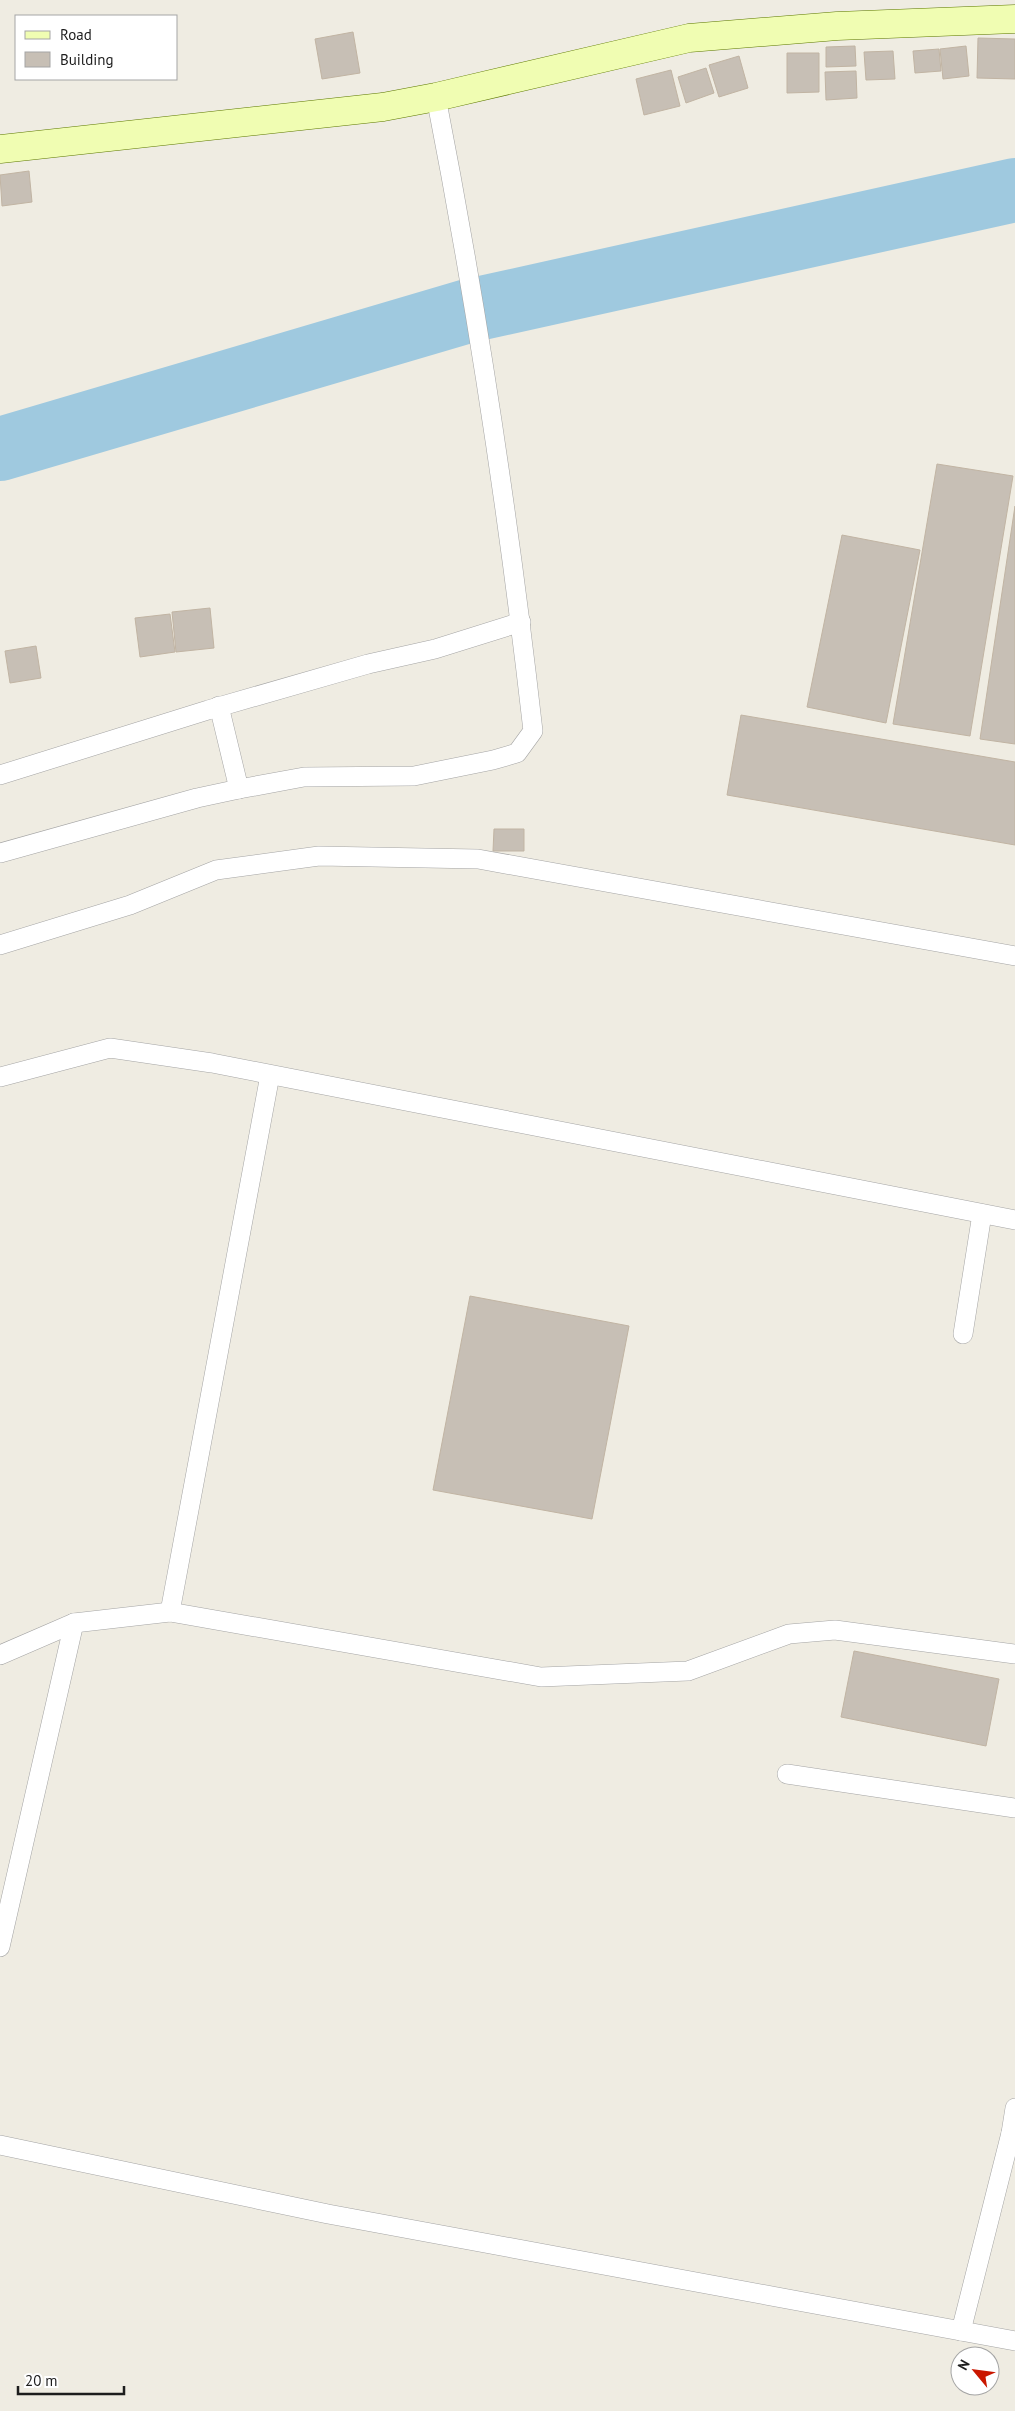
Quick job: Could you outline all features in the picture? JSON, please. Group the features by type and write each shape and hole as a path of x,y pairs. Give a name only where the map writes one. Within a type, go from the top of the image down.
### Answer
{"main road":[{"path":"0,149 383,107 436,97 688,38 837,26 1015,19"}],"lane":[{"path":"0,853 197,798 239,789 304,777 414,776 493,760 518,753 533,731 521,622 505,508 450,167 436,97"},
{"path":"0,775 220,706 368,664 435,649 521,622"},
{"path":"220,706 239,789"},
{"path":"0,945 130,905 216,870 319,856 478,859 1015,956"},
{"path":"0,1077 110,1048 212,1063 1015,1220"},
{"path":"170,1612 270,1075"},
{"path":"963,1334 982,1214"},
{"path":"0,1655 74,1623 170,1612 541,1676 688,1671 789,1634 835,1630 1015,1654"},
{"path":"0,1947 74,1623"},
{"path":"787,1774 1015,1808"},
{"path":"961,2331 1013,2134 1015,2108"},
{"path":"0,2145 328,2214 1015,2341"}],"building":[{"path":"353,32 360,73 322,79 315,39"},
{"path":"978,38 1015,39 1015,79 977,78"},
{"path":"855,46 856,66 826,67 826,47"},
{"path":"966,46 969,76 943,79 940,49"},
{"path":"939,49 941,71 915,73 913,51"},
{"path":"893,51 895,79 866,80 864,52"},
{"path":"787,53 819,53 819,92 787,93"},
{"path":"739,56 748,88 719,97 709,65"},
{"path":"706,68 714,93 686,103 678,77"},
{"path":"671,70 680,106 644,115 636,79"},
{"path":"856,71 857,98 826,100 825,72"},
{"path":"29,171 32,202 2,206 0,175"},
{"path":"937,464 1013,476 970,736 893,724"},
{"path":"1015,506 1015,744 980,739"},
{"path":"842,535 920,550 886,723 807,707"},
{"path":"210,608 214,648 176,652 172,612"},
{"path":"170,614 175,652 140,657 135,618"},
{"path":"36,646 41,678 10,683 5,651"},
{"path":"741,715 1015,762 1015,845 727,795"},
{"path":"494,829 524,829 524,851 493,851"},
{"path":"470,1296 629,1326 592,1519 433,1490"},
{"path":"854,1651 999,1679 986,1746 841,1717"}],"waterway":[{"path":"0,449 468,311 1015,190"}]}
